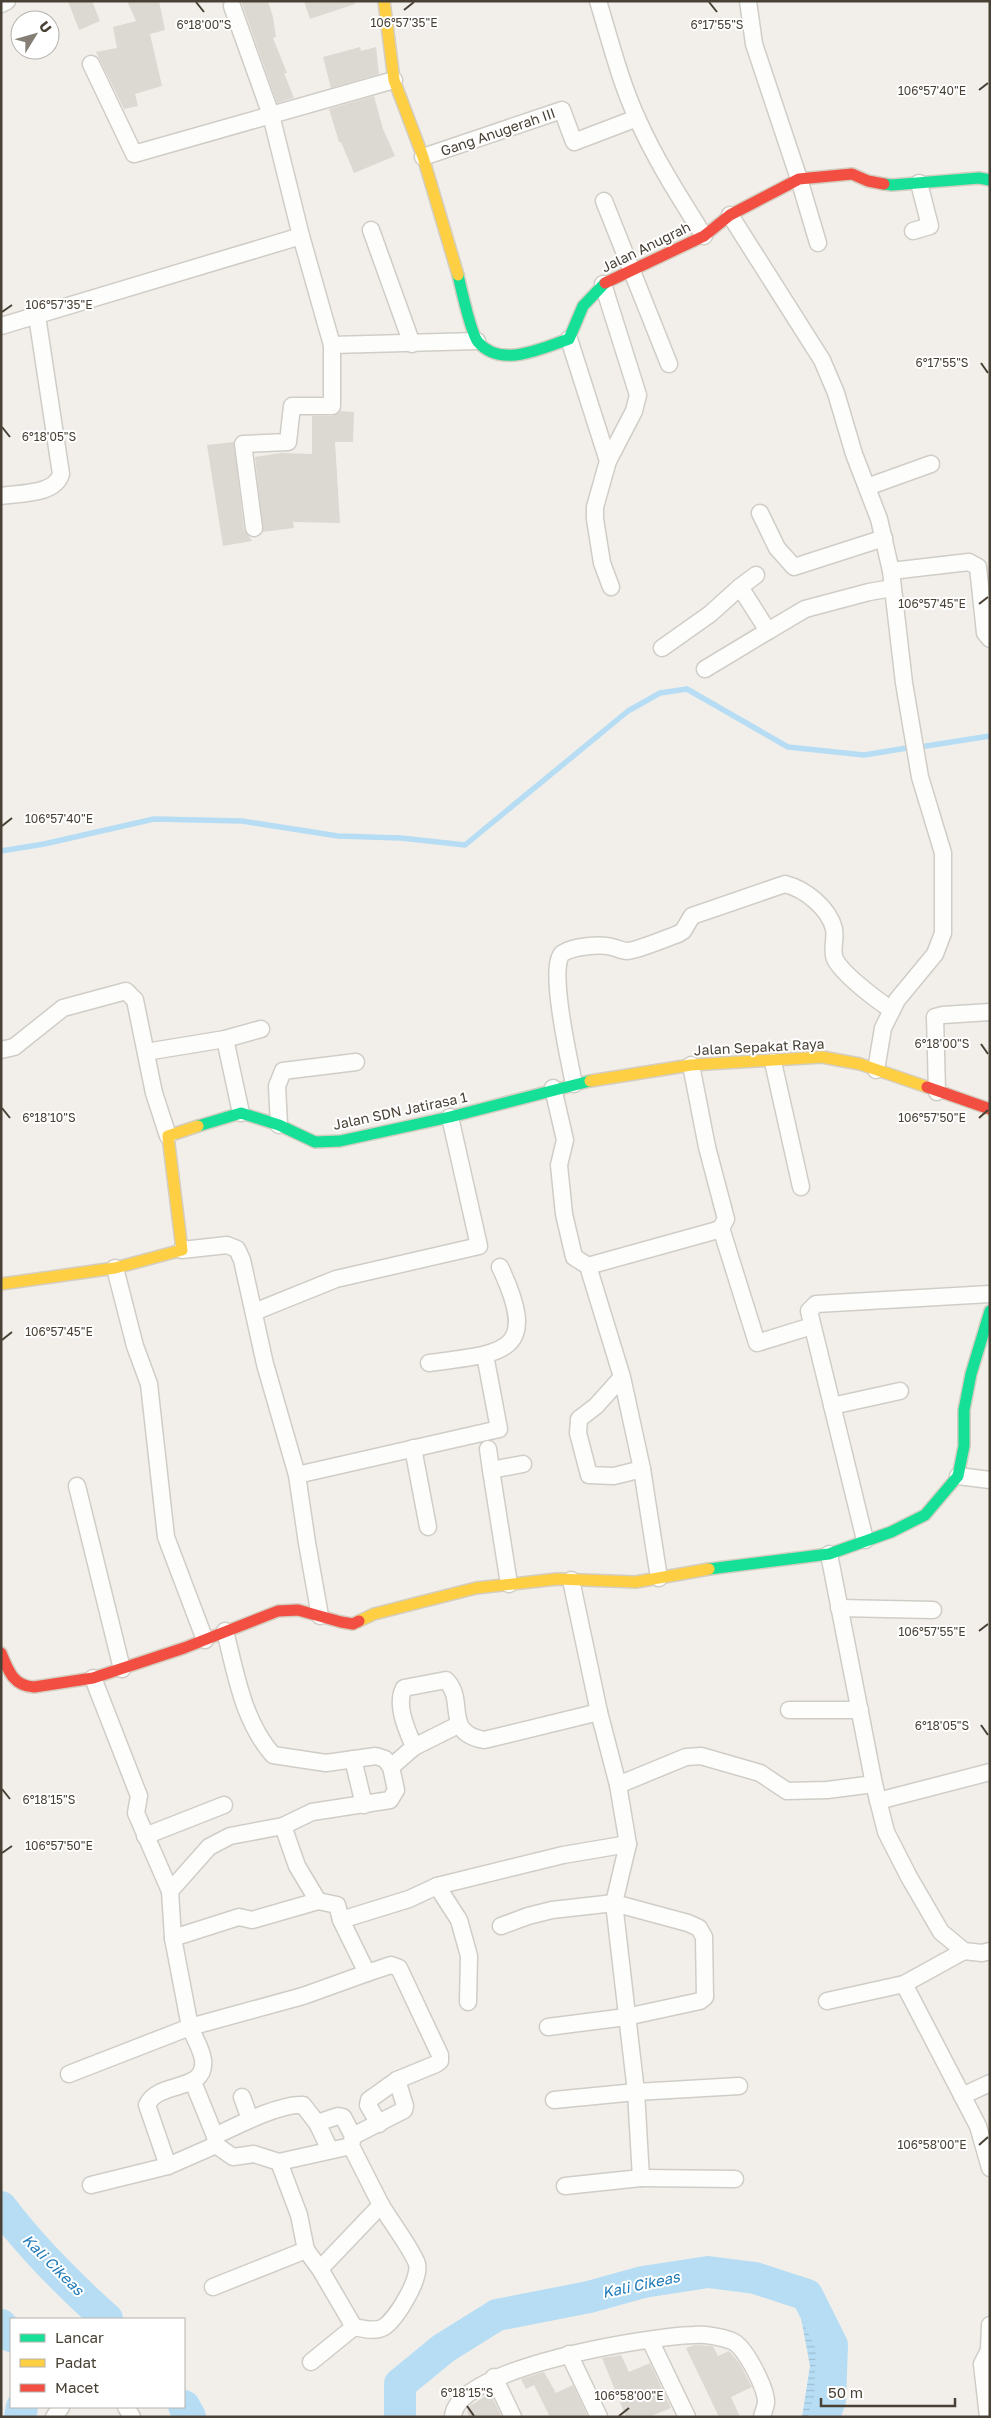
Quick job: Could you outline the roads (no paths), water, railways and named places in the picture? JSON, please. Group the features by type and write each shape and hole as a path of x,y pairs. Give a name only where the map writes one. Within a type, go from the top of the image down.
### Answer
{"street":[{"path":"1,4 7,1"},
{"path":"384,1 394,80 423,157 478,341 492,353 514,356 569,338 608,461"},
{"path":"598,1 617,64 637,118 670,182 704,236"},
{"path":"748,1 754,44 799,179 818,243"},
{"path":"232,6 271,116 300,236 332,345 332,406 292,406 288,442 243,444 254,528"},
{"path":"91,64 134,154 394,80"},
{"name":"Gang Anugerah III","path":"423,157 562,110 574,142 637,118"},
{"name":"Jalan Anugrah","path":"569,338 583,306 603,284 704,236 730,215 799,179 852,174 879,184 979,178 990,180"},
{"path":"913,231 930,226 919,183"},
{"path":"604,201 669,364"},
{"path":"730,215 822,360 836,393 879,519 891,571 910,721 920,777 943,853 943,933 934,954 907,986 883,1028 876,1070"},
{"path":"370,230 412,344"},
{"path":"1,326 300,236"},
{"path":"603,284 638,395 634,411 608,461 595,507 602,563 611,587"},
{"path":"1,496 48,488 56,484 61,474 37,316"},
{"path":"332,345 478,341"},
{"path":"867,487 931,464"},
{"path":"760,514 777,548 786,561 794,567 884,538"},
{"path":"891,571 969,562 975,563 978,567 985,633 990,638"},
{"path":"662,648 710,614 756,575"},
{"path":"740,588 768,631"},
{"path":"705,669 805,609 869,592 892,588"},
{"path":"574,1084 559,1002 557,974 559,957 563,952 611,946 628,951 678,934 692,916 785,884 805,893 824,910 834,929 835,959 841,968 892,1010"},
{"path":"1,1050 14,1047 64,1008 126,991 134,1000 154,1093 168,1136 182,1250"},
{"path":"937,1092 935,1017 938,1015 990,1012"},
{"path":"146,1052 225,1039 261,1029"},
{"path":"168,1136 241,1113 225,1039"},
{"name":"Jalan Sepakat Raya","path":"552,1088 691,1065 772,1062 822,1057 860,1064 990,1109"},
{"path":"280,1124 277,1086 283,1071 356,1062"},
{"path":"772,1062 801,1187"},
{"path":"588,1266 721,1228 726,1219 707,1147 691,1065"},
{"path":"552,1088 565,1140 559,1165 564,1214 574,1257 588,1266 622,1377 642,1469 659,1578"},
{"name":"Jalan SDN Jatirasa 1","path":"241,1113 280,1124 315,1142 340,1141 450,1117 552,1088"},
{"path":"254,1312 336,1279 479,1246 450,1117"},
{"path":"721,1228 757,1343 812,1326"},
{"path":"1,1284 115,1268 182,1250 227,1246 237,1249 242,1260 265,1364 297,1475 306,1544 320,1616"},
{"path":"429,1363 485,1355 508,1346 516,1336 518,1324 510,1289 500,1267"},
{"path":"115,1268 135,1346 149,1384 166,1537 205,1640"},
{"path":"865,1540 809,1311 816,1304 990,1294"},
{"path":"1,1653 15,1682 26,1688 93,1678 205,1640 278,1611 298,1610 353,1624 374,1614 452,1593 557,1579 636,1582 735,1566 828,1554 892,1532 925,1516 958,1476 964,1446 964,1410 971,1374 990,1311"},
{"path":"297,1475 499,1429 485,1355"},
{"path":"622,1377 596,1406 580,1419 578,1433 590,1474 614,1476 642,1469"},
{"path":"832,1406 900,1391"},
{"path":"413,1448 428,1527"},
{"path":"488,1449 498,1528 509,1584"},
{"path":"491,1470 523,1464"},
{"path":"958,1476 990,1480"},
{"path":"77,1486 122,1669"},
{"path":"828,1554 874,1784 886,1832 909,1877 941,1932 964,1951 982,1953 990,1950"},
{"path":"571,1580 599,1712 618,1785 628,1844 614,1903 636,2092 641,2178"},
{"path":"839,1608 933,1610"},
{"path":"170,1891 209,1847 230,1836 283,1826 312,1812 390,1800 396,1790 390,1767 385,1759 376,1756 326,1763 273,1755 259,1740 250,1722 225,1631"},
{"path":"93,1678 139,1796 136,1813 170,1891 173,1938 190,2027 204,2061 201,2072 194,2082 158,2092 151,2096 147,2105 168,2166"},
{"path":"414,1747 404,1718 400,1695 404,1688 446,1680 452,1686 458,1725 471,1737 484,1740 599,1712"},
{"path":"789,1710 860,1710"},
{"path":"390,1767 414,1747 458,1725"},
{"path":"618,1785 686,1757 701,1756 760,1773 787,1791 827,1790 874,1784"},
{"path":"353,1759 364,1805"},
{"path":"878,1801 990,1772"},
{"path":"145,1836 224,1805"},
{"path":"283,1826 297,1866 318,1902"},
{"path":"341,1920 409,1899 437,1886 563,1855 628,1844"},
{"path":"437,1886 459,1920 469,1956 468,2002"},
{"path":"173,1938 239,1917 252,1920 318,1902 337,1905 341,1920 367,1973"},
{"path":"501,1926 552,1910 614,1903 688,1923 699,1928 704,1938 705,1997 694,2004 626,2017 548,2027"},
{"path":"827,2001 904,1984 964,1951"},
{"path":"69,2074 190,2027 303,1996 391,1966 399,1968 440,2055 440,2061 397,2080 369,2100 368,2105 379,2124"},
{"path":"904,1984 978,2126 990,2168"},
{"path":"194,2082 215,2140 233,2157 254,2154 279,2162 330,2150 352,2141 404,2110 405,2106 397,2080"},
{"path":"962,2096 990,2083"},
{"path":"554,2100 636,2092 739,2086"},
{"path":"242,2097 250,2119"},
{"path":"91,2185 168,2166 250,2119 293,2104 303,2105 317,2123 330,2150"},
{"path":"279,2162 299,2215 306,2250 320,2269 354,2327 369,2330 383,2328 397,2313 416,2281 417,2265 381,2205 343,2117 338,2116 317,2123"},
{"path":"565,2186 641,2178 735,2179"},
{"path":"320,2269 381,2205"},
{"path":"213,2287 306,2250"},
{"path":"988,2417 982,2364 989,2350 990,2325"},
{"path":"311,2362 354,2327"},
{"path":"453,2417 461,2398 494,2377 569,2354 696,2334 733,2341 744,2350 759,2380 766,2401 762,2417"},
{"path":"650,2340 687,2417"},
{"path":"569,2354 599,2417"},
{"path":"494,2377 513,2417"}],"water":[{"path":"819,2288 833,2314 845,2358 841,2417 802,2417 810,2366 799,2307 807,2295"}],"waterway":[{"path":"1,851 44,844 154,819 242,821 338,836 401,838 465,845 628,711 660,693 687,689 788,747 864,755 907,748"},
{"path":"926,746 990,736"},
{"name":"Kali Cikeas","path":"1,2207 51,2266 106,2318"},
{"name":"Kali Cikeas","path":"400,2417 400,2384 444,2348 497,2315 589,2297 643,2282 708,2272 755,2278 807,2295 832,2345 830,2400 824,2417"},
{"name":"Kali Cikeas","path":"1,2325 10,2335"},
{"name":"Kali Cikeas","path":"20,2417 22,2408"},
{"name":"Kali Cikeas","path":"185,2408 190,2417"}]}
